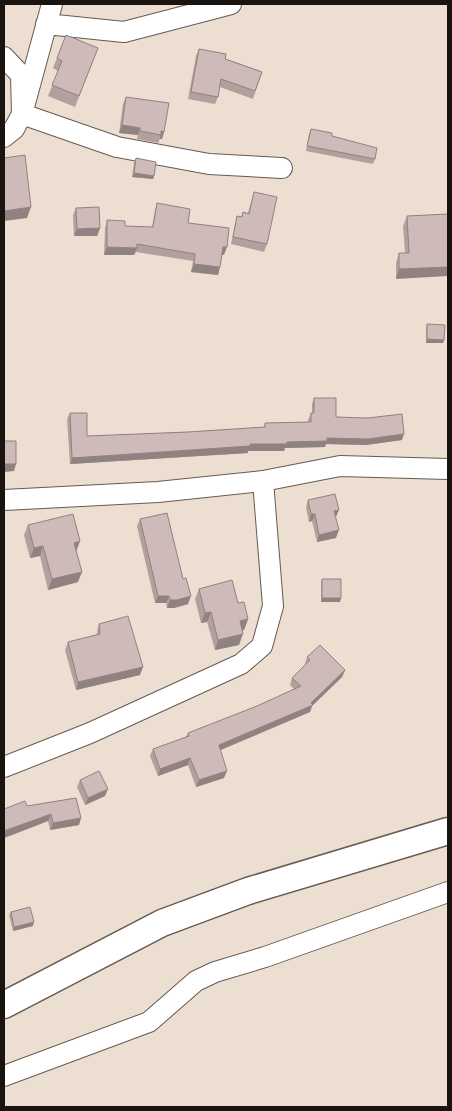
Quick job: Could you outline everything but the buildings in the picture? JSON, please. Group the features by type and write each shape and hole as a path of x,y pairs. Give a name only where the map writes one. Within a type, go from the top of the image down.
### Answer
{"main road":[{"path":"4,1005 162,923 248,891 448,831"}],"street":[{"path":"4,137 14,129 22,114 52,4"},
{"path":"46,24 124,32 231,4"},
{"path":"4,57 21,75 22,114"},
{"path":"22,114 117,147 209,164 282,168"},
{"path":"4,500 158,492 263,481 340,466 448,469"},
{"path":"4,767 90,733 241,664 262,646 273,606 263,481"},
{"path":"4,1076 149,1022 196,981 215,972 266,957 448,892"}]}
